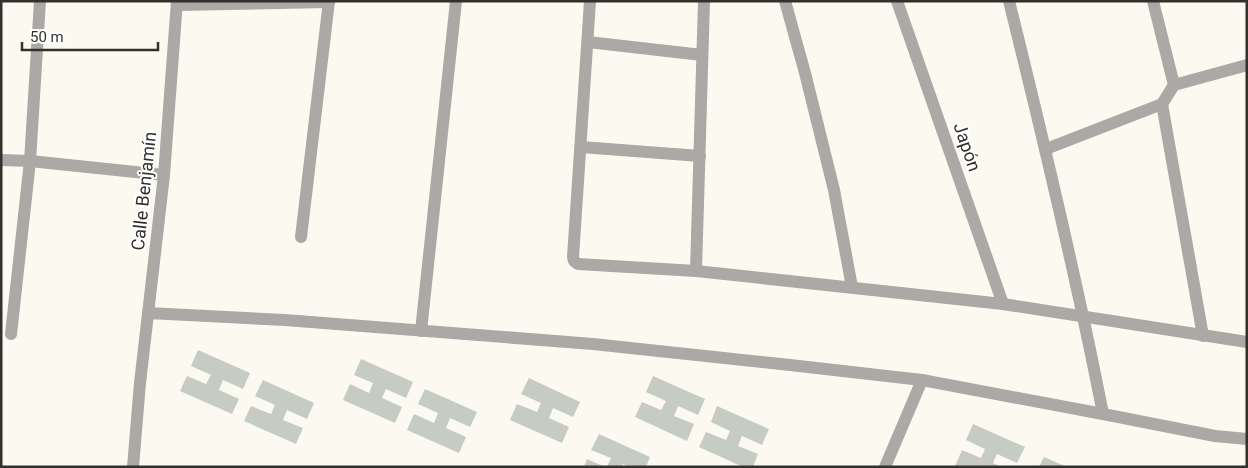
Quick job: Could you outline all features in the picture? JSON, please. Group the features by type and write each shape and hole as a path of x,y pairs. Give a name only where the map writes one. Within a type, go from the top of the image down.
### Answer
{"street":[{"path":"11,334 30,161 40,1"},
{"path":"420,331 456,1"},
{"path":"590,1 573,257 574,261 578,264 696,271 1003,304 1247,342"},
{"path":"696,271 704,1"},
{"path":"785,1 834,190 852,287"},
{"name":"Japón","path":"897,1 1003,304"},
{"path":"1009,1 1046,149 1084,317 1103,414"},
{"path":"1152,1 1174,85"},
{"path":"177,3 329,2 302,237"},
{"name":"Calle Benjamín","path":"133,467 140,384 164,176 177,3"},
{"path":"588,42 702,55"},
{"path":"1046,149 1162,104 1174,85 1247,65"},
{"path":"1162,104 1203,336"},
{"path":"581,147 700,156"},
{"path":"1,160 30,161 164,176"},
{"path":"148,313 285,320 593,344 922,380 1215,436 1247,439"},
{"path":"885,467 922,380"}],"building":[{"path":"198,350 250,373 243,389 223,380 219,390 239,399 232,414 180,391 187,376 206,384 211,375 191,366"},
{"path":"361,359 413,382 406,398 386,389 382,398 402,407 395,423 343,400 350,384 369,393 373,383 354,375"},
{"path":"653,376 705,399 698,415 678,406 674,416 694,424 687,441 635,417 642,402 661,410 666,401 646,392"},
{"path":"529,378 580,402 573,417 553,408 549,418 569,427 562,443 510,420 517,404 537,412 541,403 521,394"},
{"path":"263,380 314,403 307,419 287,410 283,420 303,428 296,444 244,421 251,406 271,414 275,405 255,396"},
{"path":"425,389 477,412 470,427 450,418 446,428 466,437 459,453 407,430 414,414 434,423 438,413 418,404"},
{"path":"717,406 769,429 762,445 742,436 738,446 758,454 753,467 743,467 699,447 706,432 726,440 730,431 711,422"},
{"path":"973,424 1025,447 1017,463 997,454 993,463 1001,467 955,466 962,450 981,458 985,449 966,440"},
{"path":"599,434 650,457 646,467 630,467 623,464 622,467 607,467 611,458 591,450"},
{"path":"1044,457 1067,467 1039,467"},
{"path":"587,459 605,467 584,467"}]}
